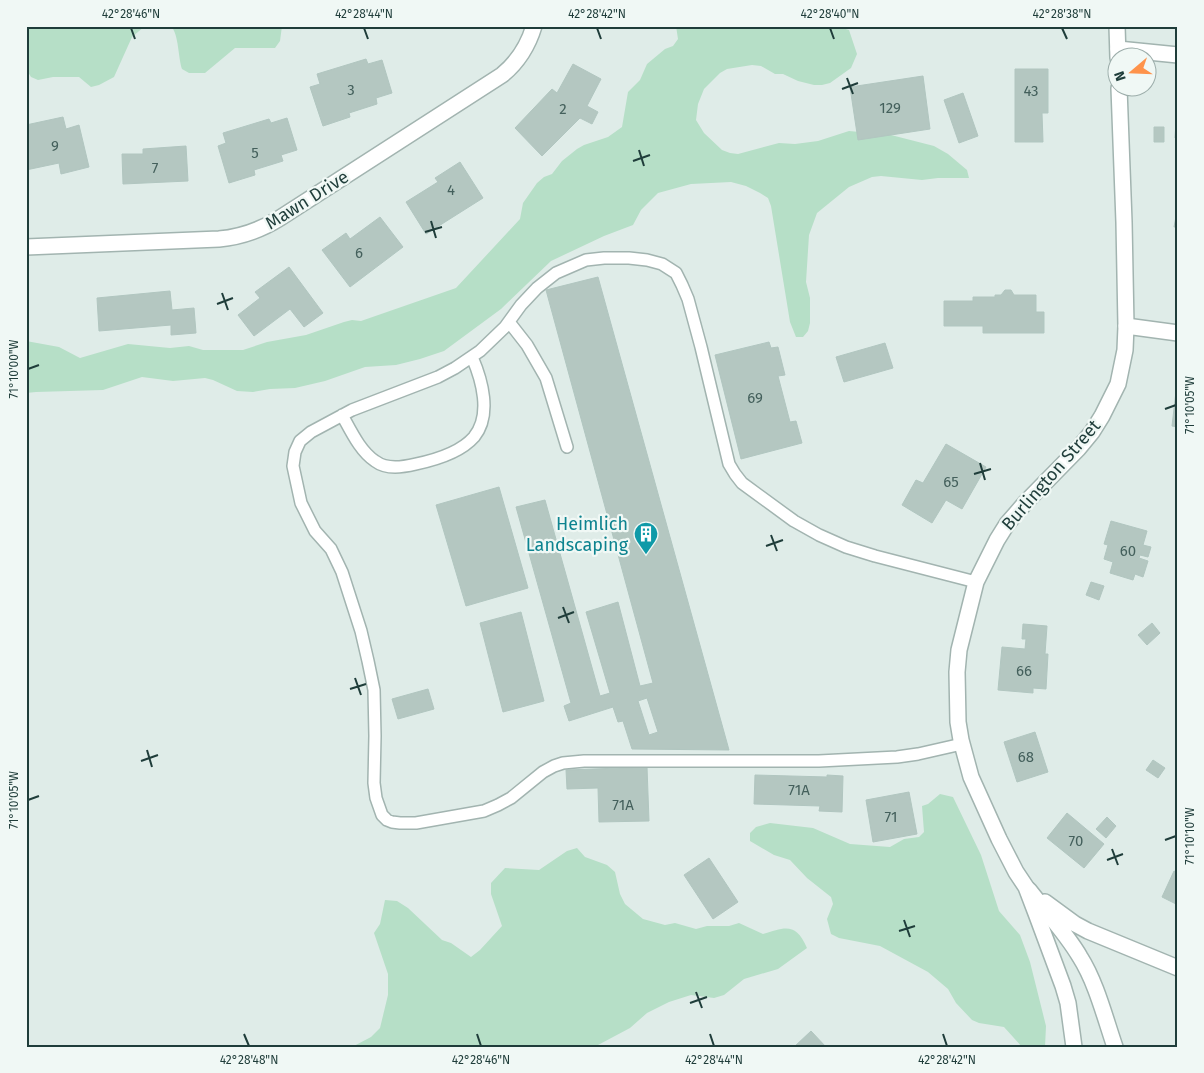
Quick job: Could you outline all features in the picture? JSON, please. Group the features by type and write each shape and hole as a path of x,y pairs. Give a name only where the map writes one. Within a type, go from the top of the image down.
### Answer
{"street":[{"name":"Mawn Drive","path":"26,247 219,239 240,236 261,228 280,218 502,75 522,53 534,26"},
{"path":"1117,26 1118,48"},
{"path":"1156,54 1178,55"},
{"name":"Burlington Street","path":"1074,1047 1068,1003 1063,986 1026,887 999,839 971,777 958,722 957,672 959,650 976,582 987,558 1007,524 1039,488 1078,449 1102,416 1120,376 1125,350 1126,326 1119,98"},
{"path":"1126,326 1178,334"},
{"path":"1026,887 1088,931 1178,968"},
{"path":"1026,887 1064,933 1080,957 1092,980 1115,1047"}],"lane":[{"path":"962,744 897,757 819,761 584,761 563,763 543,772 511,798 484,811 416,823 400,823 387,820 382,815 376,798 374,783 374,690 360,630 338,564 331,549 315,531 301,503 294,466 294,452 300,441 311,432 342,415 438,377 480,352 509,322 521,305 537,288 556,272 586,260 629,258 648,260 662,264 676,272 688,299 729,464 742,482 794,521 846,547 976,582"},
{"path":"509,322 527,345 546,378 567,447"},
{"path":"342,415 366,453 382,465 391,467 405,466 447,455 462,447 474,436 484,413 481,383 472,357"}],"green space":[{"path":"26,26 145,26 132,37 114,77 91,87 79,77 53,77 38,80 31,77 26,69"},
{"path":"171,26 282,26 280,41 275,48 235,48 205,73 189,73 182,69 176,35"},
{"path":"676,26 836,26 849,30 857,54 851,68 830,83 814,85 798,81 783,74 775,74 761,66 752,65 727,69 720,73 704,89 698,104 696,120 704,133 722,150 738,154 779,143 795,144 818,141 849,131 891,135 934,146 948,154 967,170 969,178 922,180 881,176 872,177 849,187 817,213 809,235 806,282 810,298 810,323 808,331 803,337 796,337 790,322 771,206 768,198 746,186 731,182 691,184 658,193 641,210 633,225 604,236 551,261 501,309 444,351 420,359 396,365 365,367 325,381 295,388 253,392 237,391 205,378 173,381 142,377 103,390 26,393 26,341 59,347 80,358 128,344 170,348 189,346 203,350 243,350 267,342 306,335 352,320 361,321 456,288 520,219 523,203 537,183 544,177 552,174 562,161 577,149 608,137 622,127 628,92 640,80 647,64 665,49 673,46 678,39"},
{"path":"940,794 953,797 981,855 999,911 1020,935 1030,962 1046,1026 1045,1047 1022,1047 1004,1027 972,1020 956,1003 948,989 928,972 880,946 839,938 831,934 827,919 833,904 831,897 807,878 790,860 774,855 750,841 750,833 756,827 770,823 813,828 850,844 890,847 904,839 919,837 924,832 922,806 928,804"},
{"path":"577,848 585,857 607,865 615,872 620,894 625,904 643,919 665,925 675,923 696,929 707,926 729,926 739,923 763,934 784,928 794,930 799,934 807,948 778,969 744,979 724,995 714,998 691,995 669,1002 647,1013 630,1028 597,1047 352,1047 371,1037 380,1028 388,995 388,974 374,933 380,924 385,900 397,901 408,908 442,940 451,943 471,957 502,926 491,894 491,883 505,868 539,870 567,851"}],"building":[{"path":"366,59 368,64 382,60 392,93 376,98 377,104 349,113 350,117 323,126 310,87 320,84 317,74"},
{"path":"573,64 601,79 587,106 598,112 592,124 580,118 542,156 515,128 552,89 557,93"},
{"path":"1015,69 1048,69 1048,113 1042,113 1043,142 1015,142"},
{"path":"923,76 930,129 858,140 850,87"},
{"path":"963,93 978,136 959,143 944,100"},
{"path":"1178,108 1178,139 1175,138"},
{"path":"63,117 66,129 79,125 89,167 61,174 59,163 26,170 26,125"},
{"path":"287,118 297,150 281,155 283,161 254,170 255,175 229,183 218,146 226,143 223,133 269,119 271,123"},
{"path":"1154,127 1164,127 1164,142 1154,142"},
{"path":"186,146 188,181 123,184 122,154 143,154 143,149"},
{"path":"460,162 483,198 426,234 406,202 438,182 435,178"},
{"path":"1178,206 1178,227 1174,227"},
{"path":"380,217 403,247 350,287 322,250 346,233 350,239"},
{"path":"289,267 323,313 304,327 290,309 254,336 238,315 260,298 255,292"},
{"name":"Heimlich Landscaping","path":"598,277 729,750 632,749 623,721 618,722 613,707 569,721 564,706 571,703 516,507 545,500 600,696 610,693 586,612 618,602 640,686 653,683 546,290","holes":["647,698 658,732 649,735 638,701"]},
{"path":"1005,290 1011,290 1014,295 1036,295 1036,312 1044,312 1044,333 983,333 983,326 944,326 944,301 973,301 973,297 995,297 995,295 1001,295"},
{"path":"170,291 172,310 194,308 196,333 171,335 171,325 99,331 97,298"},
{"path":"769,342 771,348 778,347 785,375 778,376 790,422 796,421 802,443 741,459 715,355"},
{"path":"885,343 893,368 844,382 836,357"},
{"path":"1178,383 1178,427 1172,426"},
{"path":"946,444 986,467 962,509 946,500 932,523 902,505 916,480 923,483"},
{"path":"499,487 528,588 466,606 436,505"},
{"path":"1111,521 1147,531 1143,545 1151,547 1148,557 1140,555 1139,558 1148,561 1143,577 1135,574 1133,580 1110,573 1113,562 1104,559 1108,545 1104,544"},
{"path":"1091,582 1104,586 1099,600 1086,595"},
{"path":"521,612 544,701 503,712 480,623"},
{"path":"1152,623 1160,633 1147,645 1138,635"},
{"path":"1023,624 1047,626 1045,654 1048,654 1046,689 1033,688 1033,693 998,690 1002,647 1025,649 1026,639 1022,639"},
{"path":"428,689 434,709 398,719 392,699"},
{"path":"1035,732 1048,772 1017,782 1004,742"},
{"path":"1153,760 1165,768 1158,778 1146,770"},
{"path":"647,767 649,821 599,822 598,788 567,789 566,770"},
{"path":"755,775 843,776 842,812 819,811 820,806 754,804"},
{"path":"909,792 917,834 873,842 866,800"},
{"path":"1067,813 1104,844 1084,868 1047,838"},
{"path":"1107,817 1116,826 1106,838 1096,829"},
{"path":"709,858 738,902 713,919 684,875"},
{"path":"1174,871 1178,873 1178,905 1162,897"},
{"path":"811,1031 826,1047 794,1047"}],"place":[{"name":"Heimlich Landscaping","path":"646,555"}]}
